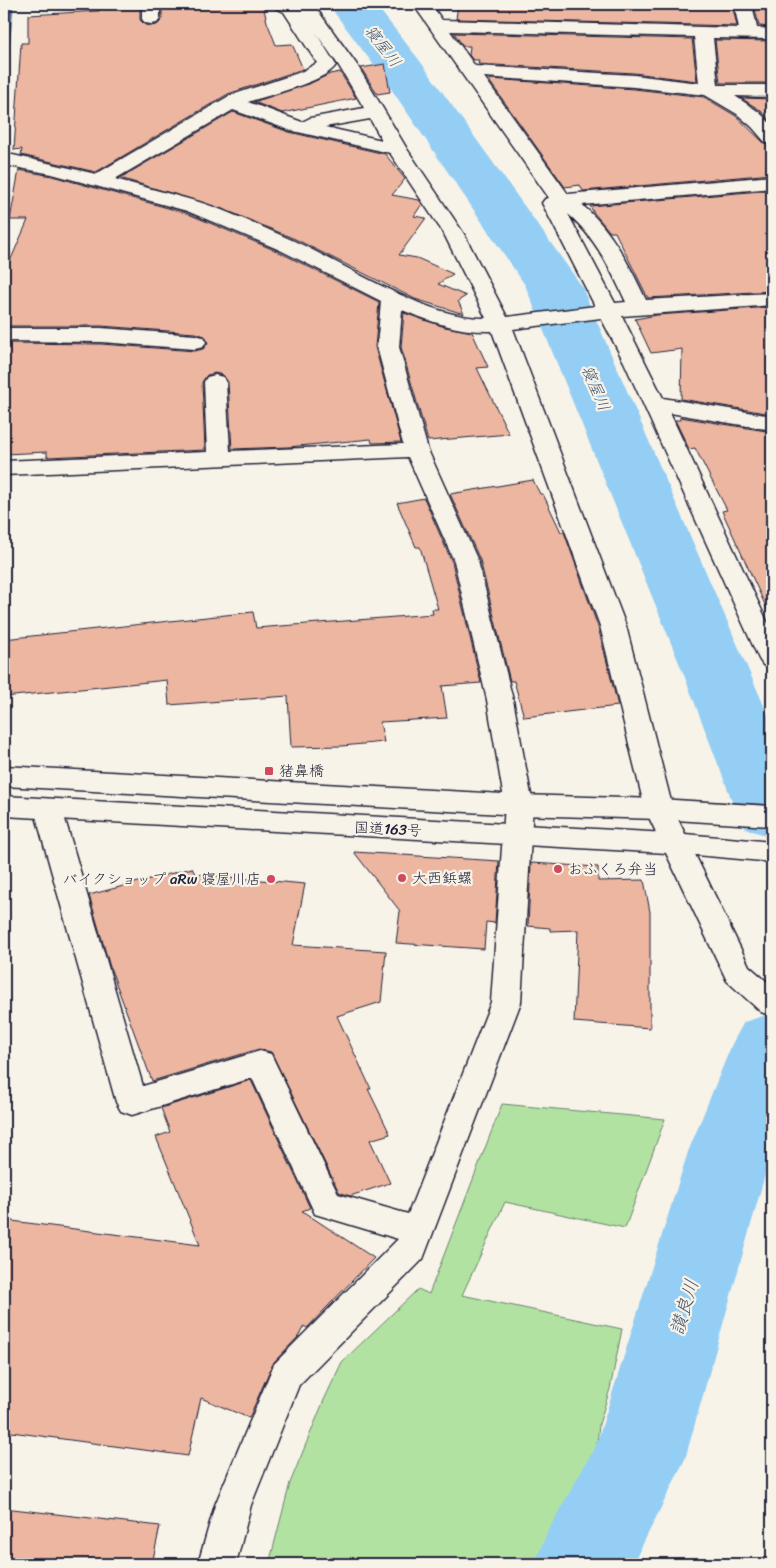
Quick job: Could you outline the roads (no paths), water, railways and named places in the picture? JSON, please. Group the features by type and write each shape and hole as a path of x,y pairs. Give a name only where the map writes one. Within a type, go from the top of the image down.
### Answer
{"main road":[{"path":"98,181 232,103 308,76 327,65 291,8 282,4"},
{"path":"304,4 348,65 397,149 454,234 500,324 613,626 659,810 680,844 738,973 772,1004"},
{"path":"406,4 557,202 578,210 613,253 639,307"},
{"path":"422,4 470,71 557,202 654,403 772,659"},
{"path":"743,4 749,33"},
{"path":"437,25 772,34"},
{"path":"703,32 709,90"},
{"path":"470,71 634,81 709,90 772,91"},
{"path":"709,90 737,104 772,138"},
{"path":"232,103 296,126 397,149"},
{"path":"296,126 376,112"},
{"path":"4,164 54,169 194,207 287,246 392,298 445,320 470,324 500,324 639,307 772,299"},
{"path":"557,202 772,182"},
{"path":"217,1564 233,1505 286,1375 411,1249 506,1002 520,805 500,700 466,561 416,450 388,347 392,298"},
{"path":"4,334 101,335 195,342"},
{"path":"216,382 219,458"},
{"path":"654,403 772,423"},
{"path":"4,468 416,450"},
{"name":"国道163号","path":"4,776 520,805 772,816"},
{"name":"国道163号","path":"4,806 680,844 772,852"},
{"path":"48,809 132,1102 260,1063 326,1204 417,1231"}],"waterway":[{"path":"4,61 10,4"},
{"name":"寝屋川","path":"351,4 403,71 553,285 718,675 772,811"},
{"name":"讃良川","path":"582,1564 638,1459 730,1152 772,1044"}],"place":[{"name":"猪鼻橋","path":"269,771"},
{"name":"おふくろ弁当","path":"558,869"},
{"name":"大西鋲螺","path":"402,878"},
{"name":"バイクショップ aRw 寝屋川店","path":"271,879"}]}
